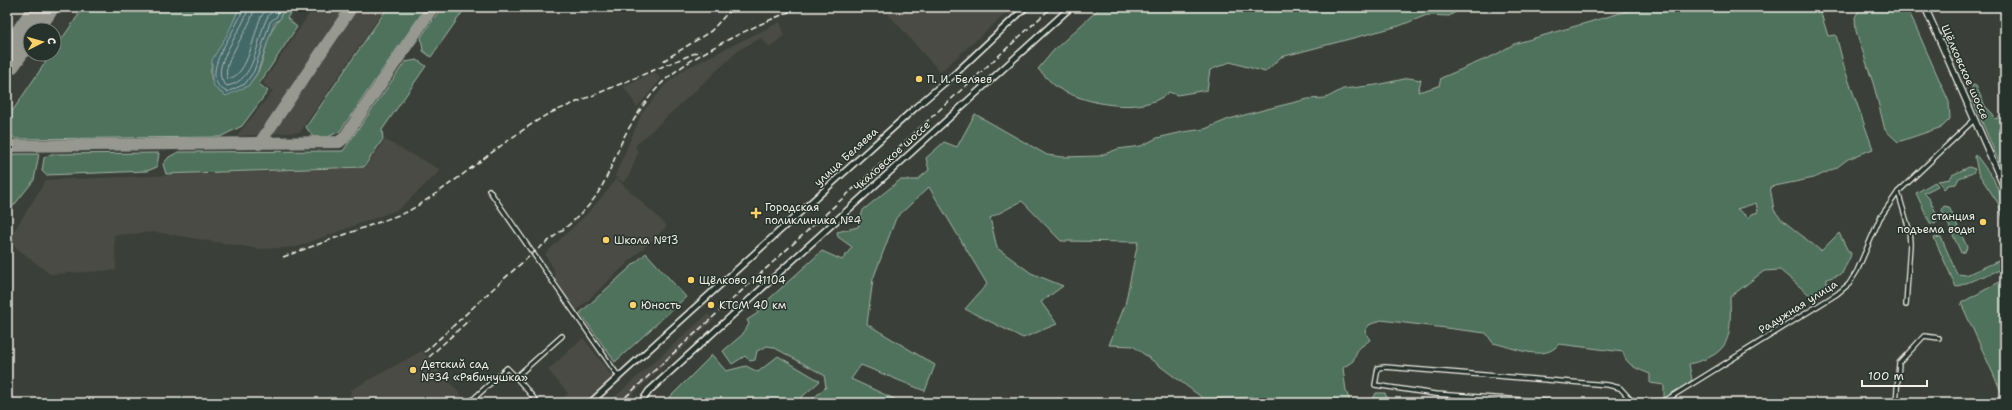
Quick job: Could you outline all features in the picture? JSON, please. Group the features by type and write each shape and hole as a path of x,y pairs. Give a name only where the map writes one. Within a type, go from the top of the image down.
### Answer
{"main road":[{"name":"Щёлковское шоссе","path":"1925,7 2005,188"}],"street":[{"name":"улица Беляева","path":"590,403 916,107 957,72 1026,7"},
{"name":"Чкаловское шоссе","path":"641,403 649,391 1071,7"},
{"name":"Радужная улица","path":"1636,400 1651,403 1666,400 1837,294 1849,284 1858,272 1880,218 1898,192 1975,119"},
{"path":"489,190 618,377"},
{"path":"1898,192 1909,229 1910,244 1906,305"},
{"path":"516,377 562,336"},
{"path":"1896,403 1899,363 1924,336 1939,338"},
{"path":"1567,403 1435,394 1375,385 1378,368 1385,367 1608,385 1620,388 1631,400 1636,400"},
{"path":"470,403 507,368 538,403"},
{"path":"1631,403 1636,400"}],"shaded area":[{"path":"314,7 386,7 300,132 237,136 273,91 263,83"},
{"path":"882,7 1013,7 940,72"},
{"path":"780,22 784,35 770,47 761,38 740,49 635,146 638,152 629,176 623,182 615,176 642,113 666,84 685,69"},
{"path":"654,72 661,79 637,107 624,87"},
{"path":"385,140 441,170 399,209 296,247 260,249 156,232 114,235 116,270 50,274 8,241 46,180 365,168"},
{"name":"Школа №13","path":"616,178 667,226 576,311 555,278 554,269 545,254 586,215 610,188"},
{"path":"708,314 714,320 623,403 608,403"},
{"path":"583,338 615,380 590,403 560,403 559,402 568,393 548,370"},
{"name":"Детский сад №34 «Рябинушка»","path":"422,351 462,396 454,403 349,403 351,390"}],"green space":[{"path":"84,7 240,7 229,33 216,55 211,70 211,78 214,85 221,93 248,86 255,77 259,70 270,34 281,18 281,14 284,12 284,7 294,7 287,18 297,27 259,84 268,91 242,126 220,137 15,139 10,133 9,116 46,62 62,62 62,39"},
{"path":"388,7 426,7 340,131 328,137 313,137 306,127"},
{"path":"442,7 466,7 431,57 423,51 421,37"},
{"path":"1101,7 1464,7 1449,16 1427,15 1399,26 1281,57 1265,72 1230,62 1210,70 1207,90 1177,95 1169,92 1158,99 1145,104 1130,106 1098,103 1069,94 1055,86 1038,69 1054,50"},
{"path":"1641,7 1819,7 1828,36 1836,35 1845,70 1873,149 1848,159 1836,168 1814,178 1770,187 1774,210 1781,219 1821,251 1839,233 1848,251 1851,253 1842,274 1827,279 1827,286 1812,297 1780,270 1764,271 1730,297 1729,333 1726,342 1721,349 1714,355 1689,364 1692,380 1670,397 1664,398 1664,385 1650,383 1650,374 1637,369 1630,364 1623,352 1559,344 1553,350 1537,353 1528,352 1493,343 1486,333 1381,320 1369,325 1365,331 1370,340 1358,349 1353,361 1343,368 1346,391 1351,403 1254,403 1252,397 1204,399 1133,346 1109,345 1125,305 1138,242 1061,241 1022,201 990,218 997,248 1031,273 1063,286 1041,302 1057,324 1023,338 965,309 987,284 929,187 896,218 873,279 867,324 935,365 925,391 861,365 851,379 903,403 808,403 826,387 824,375 773,347 767,346 757,351 755,360 750,361 745,356 732,364 723,351 742,335 749,324 747,320 758,313 758,309 822,251 842,260 852,247 838,237 837,232 858,227 863,210 900,180 917,180 929,170 926,158 944,142 957,147 975,114 1047,155 1063,157 1099,156 1118,149 1141,146 1157,138 1205,129 1229,119 1267,109 1308,99 1326,98 1343,89 1376,85 1409,78 1421,80 1418,92 1439,86 1441,78 1495,55 1514,44","holes":["1756,203 1758,212 1752,214 1749,218 1737,209"]},
{"path":"1861,7 1907,7 1949,102 1950,119 1942,127 1898,142 1885,130 1874,86 1856,31 1855,17"},
{"path":"417,60 426,66 382,130 383,139 364,167 166,174 163,164 169,157 178,152 343,151 405,62"},
{"path":"1973,85 1976,86 1985,106 1993,114 1995,119 2005,116 2005,124 2000,128 2005,134 2005,176 1970,94"},
{"path":"159,153 157,167 147,171 46,175 42,171 44,158 51,154"},
{"path":"10,154 39,154 34,180 7,214 7,157"},
{"path":"1976,155 1993,178 2005,206 2005,225 1998,203 1978,173 1975,157"},
{"path":"1969,167 1975,169 1973,173 1959,178 1956,184 1948,185 1944,189 1938,181 1950,179 1952,175"},
{"path":"1935,182 1938,186 1924,193 1929,198 1939,219 1935,224 1930,223 1916,193"},
{"path":"1944,206 1949,207 1967,247 1965,252 1961,253 1942,210"},
{"path":"1941,237 1957,274 1966,275 2005,258 2005,268 1956,287 1934,238"},
{"name":"Юность","path":"646,253 686,297 615,362 580,313"},
{"path":"2005,279 2005,400 1961,303"},
{"path":"712,355 726,371 746,366 758,372 778,356 820,381 795,403 664,403"},
{"path":"1376,393 1385,393 1389,403 1371,403"}],"water":[{"path":"240,7 284,7 284,12 281,14 281,18 274,23 257,73 248,86 226,96 215,88 212,81 212,60 228,33"}],"taxiway":[{"path":"259,144 352,7"},
{"path":"7,146 339,142 344,138 433,7"}],"runway":[{"path":"7,61 44,7"}],"railway":[{"path":"663,61 711,31 733,7"},
{"path":"425,352 518,266 583,212 601,189 625,135 633,121 648,99 664,81 677,70 710,49 768,21 802,7"},
{"path":"619,403 1052,7"},
{"path":"283,257 407,212 443,189 512,137 548,114 700,51"},
{"path":"429,357 469,320"}],"place":[{"name":"П. И. Беляев","path":"919,79"},
{"name":"Городская поликлиника №4","path":"756,213"},
{"name":"станция подъема воды","path":"1983,222"},
{"name":"Школа №13","path":"606,240"},
{"name":"Щёлково 141104","path":"691,280"},
{"name":"Юность","path":"633,305"},
{"name":"КТСМ 40 км","path":"711,305"},
{"name":"Детский сад №34 «Рябинушка»","path":"413,370"}]}
